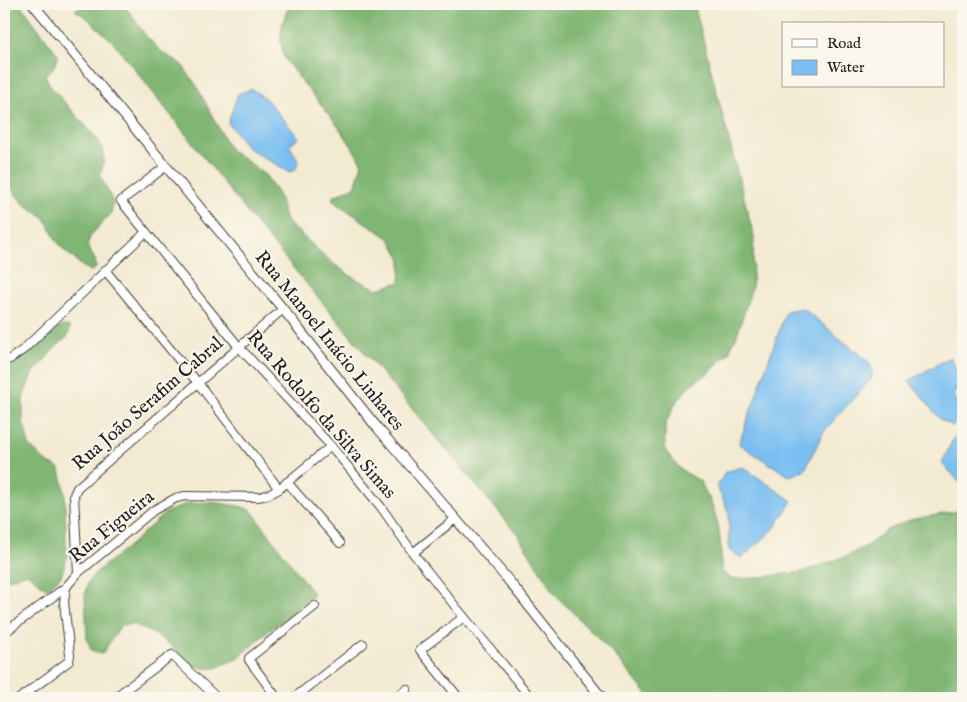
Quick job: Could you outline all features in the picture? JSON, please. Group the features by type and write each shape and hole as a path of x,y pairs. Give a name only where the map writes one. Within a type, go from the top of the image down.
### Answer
{"main road":[{"name":"Rua Manoel Inácio Linhares","path":"33,4 283,309 374,425 508,581 602,698"}],"street":[{"name":"Rua Rodolfo da Silva Simas","path":"166,166 121,201 239,347 331,446 381,507 413,553 531,698"},
{"path":"4,361 24,349 82,291 146,232"},
{"path":"105,270 198,383 279,489"},
{"name":"Rua João Serafim Cabral","path":"78,573 74,495 77,488 283,309"},
{"name":"Rua Figueira","path":"4,633 66,588 78,573 154,510 176,498 196,495 259,497 270,494 279,489 331,446"},
{"path":"287,482 340,543"},
{"path":"413,553 455,519"},
{"path":"20,698 69,661 70,655 64,602 66,588"},
{"path":"277,698 249,658 315,606"},
{"path":"460,698 420,650 464,617"},
{"path":"294,698 363,644"},
{"path":"114,698 172,655 214,697"},
{"path":"396,698 407,689"}],"green space":[{"path":"4,4 20,4 58,55 54,67 45,75 50,86 100,142 103,167 100,175 113,202 111,214 91,235 87,245 95,260 96,268 91,271 82,266 64,250 56,240 45,218 24,204 4,175"},
{"path":"85,4 122,4 145,35 162,52 182,65 196,85 230,150 266,176 279,196 286,221 335,265 354,278 377,289 400,282 401,259 390,239 333,201 333,196 355,187 362,164 335,122 284,58 281,30 290,4 694,4 754,237 752,287 737,335 728,354 710,372 690,385 675,404 665,425 665,450 680,469 700,481 711,502 718,524 721,571 731,579 802,572 847,556 868,545 887,530 910,520 963,510 963,698 650,698 611,651 555,595 518,535 253,220 114,43 87,18 75,10"},
{"path":"963,292 963,354 958,343"},
{"path":"64,326 70,327 68,336 53,350 31,376 23,398 23,421 29,445 45,461 60,469 65,493 68,554 61,576 47,589 27,573 4,582 4,373 52,331"},
{"path":"210,502 239,506 251,510 314,595 238,658 216,668 203,668 191,664 173,647 156,635 134,624 121,625 102,654 91,650 87,638 85,595 88,583 95,573 129,546 165,513 186,504"}],"water":[{"path":"252,89 266,99 299,138 289,145 299,161 295,170 289,172 248,148 228,123 238,94"},
{"path":"803,308 871,364 872,378 824,431 804,471 789,476 739,444 786,311"},
{"path":"950,357 959,375 960,386 963,391 963,401 955,389 953,395 963,416 953,426 940,419 909,381"},
{"path":"963,432 963,486 942,463 953,439"},
{"path":"743,467 792,501 773,530 742,558 729,550 729,513 717,487 725,472"}],"waterway":[{"path":"960,4 963,7"}]}
